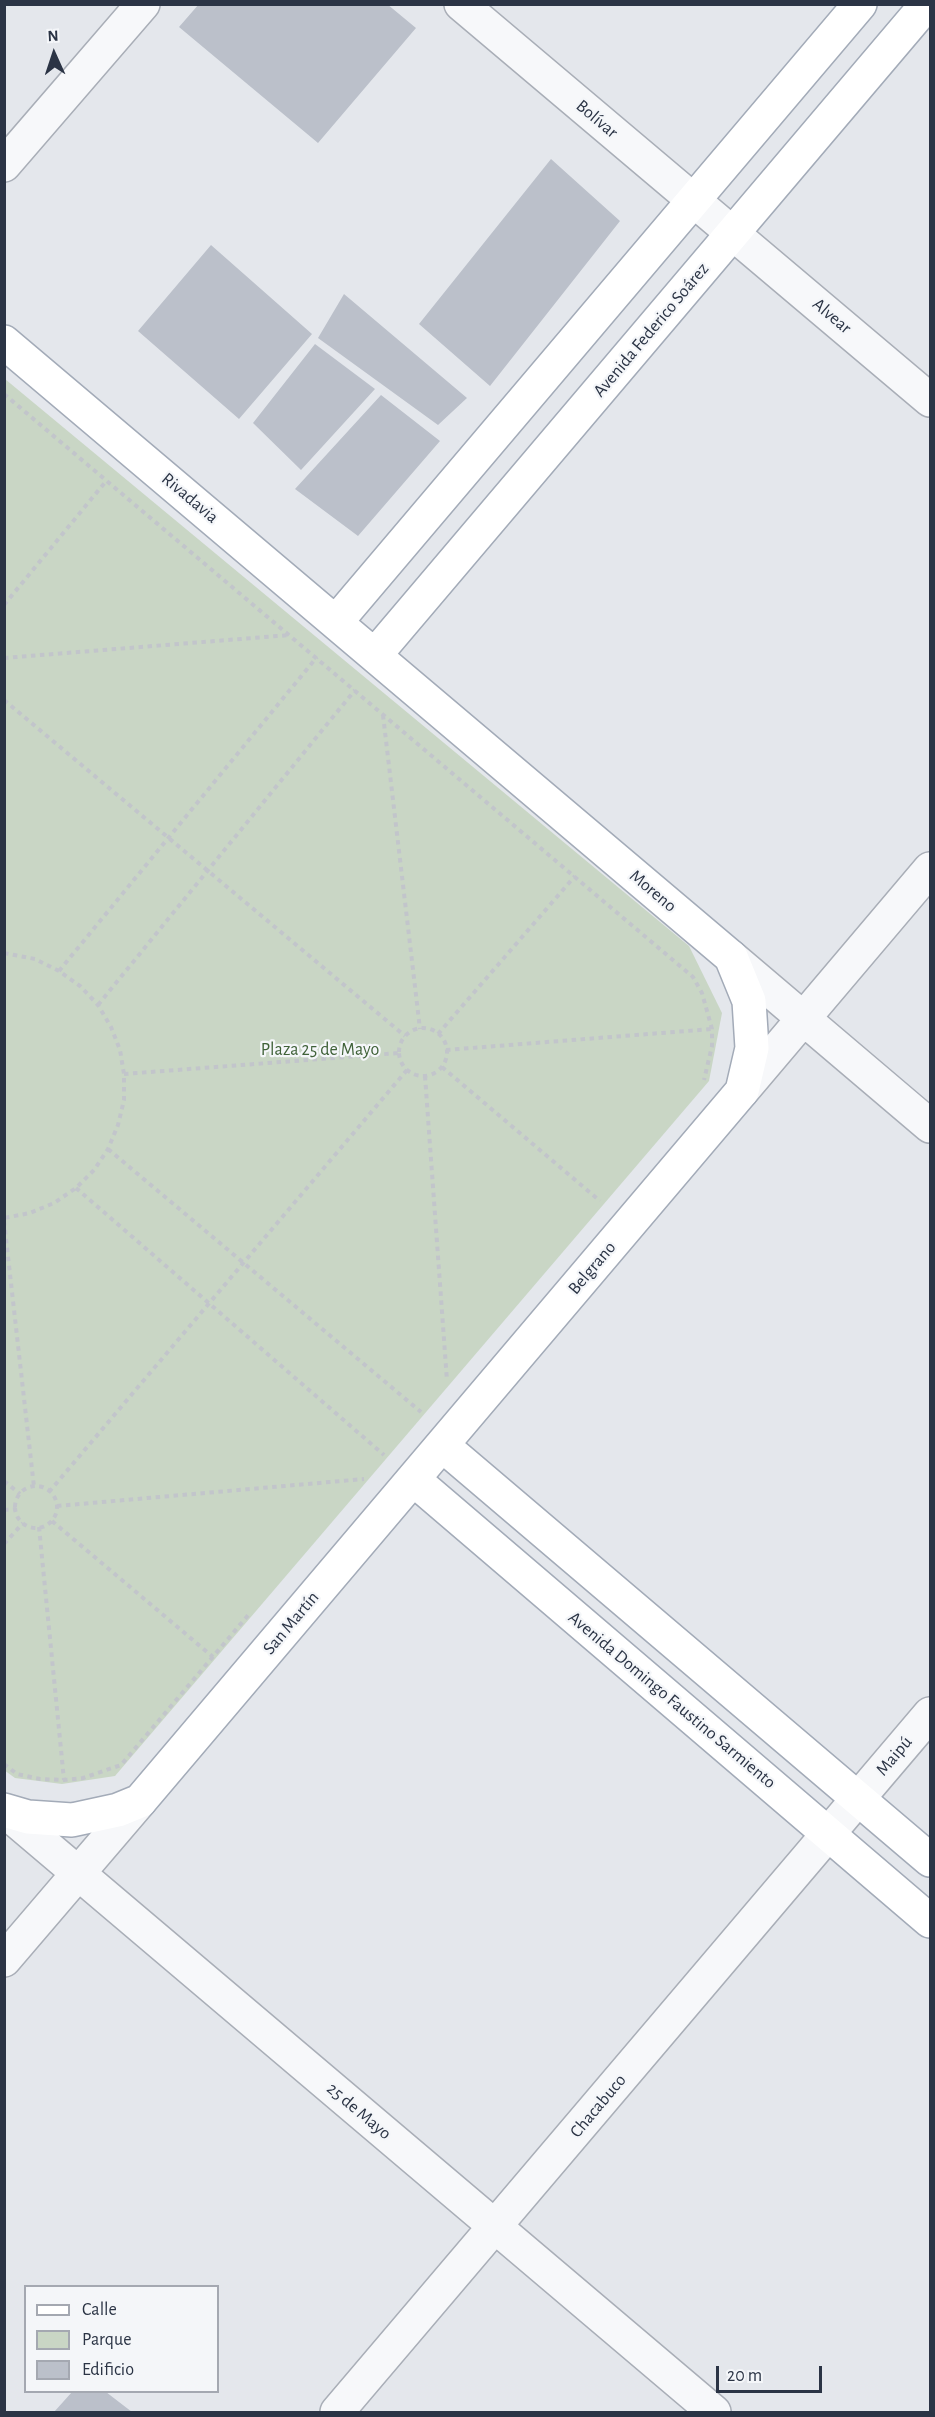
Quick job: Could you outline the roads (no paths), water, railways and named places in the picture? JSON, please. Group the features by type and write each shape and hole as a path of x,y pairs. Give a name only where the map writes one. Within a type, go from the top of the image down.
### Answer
{"main road":[{"path":"336,622 860,4"},
{"name":"Avenida Federico Soárez","path":"375,655 927,4"},
{"name":"Rivadavia","path":"4,342 375,655"},
{"name":"Moreno","path":"375,655 731,957"},
{"name":"Belgrano","path":"442,1445 742,1091 752,1048 752,1025 749,1001 731,957"},
{"path":"442,1445 930,1860"},
{"name":"San Martín","path":"5,1811 50,1820 72,1820 118,1810 140,1801 442,1445"},
{"name":"Avenida Domingo Faustino Sarmiento","path":"413,1479 930,1921"}],"street":[{"path":"4,165 143,4"},
{"name":"Bolívar","path":"461,4 733,232"},
{"name":"Alvear","path":"733,232 930,400"},
{"name":"Belgrano","path":"742,1091 930,869"},
{"name":"Moreno","path":"731,957 930,1126"},
{"name":"Maipú","path":"858,1799 930,1713"},
{"name":"Chacabuco","path":"337,2412 858,1799"},
{"name":"San Martín","path":"4,1960 140,1801"},
{"name":"25 de Mayo","path":"5,1811 714,2412"}],"park label":[{"name":"Plaza 25 de Mayo","path":"320,1050"}]}
